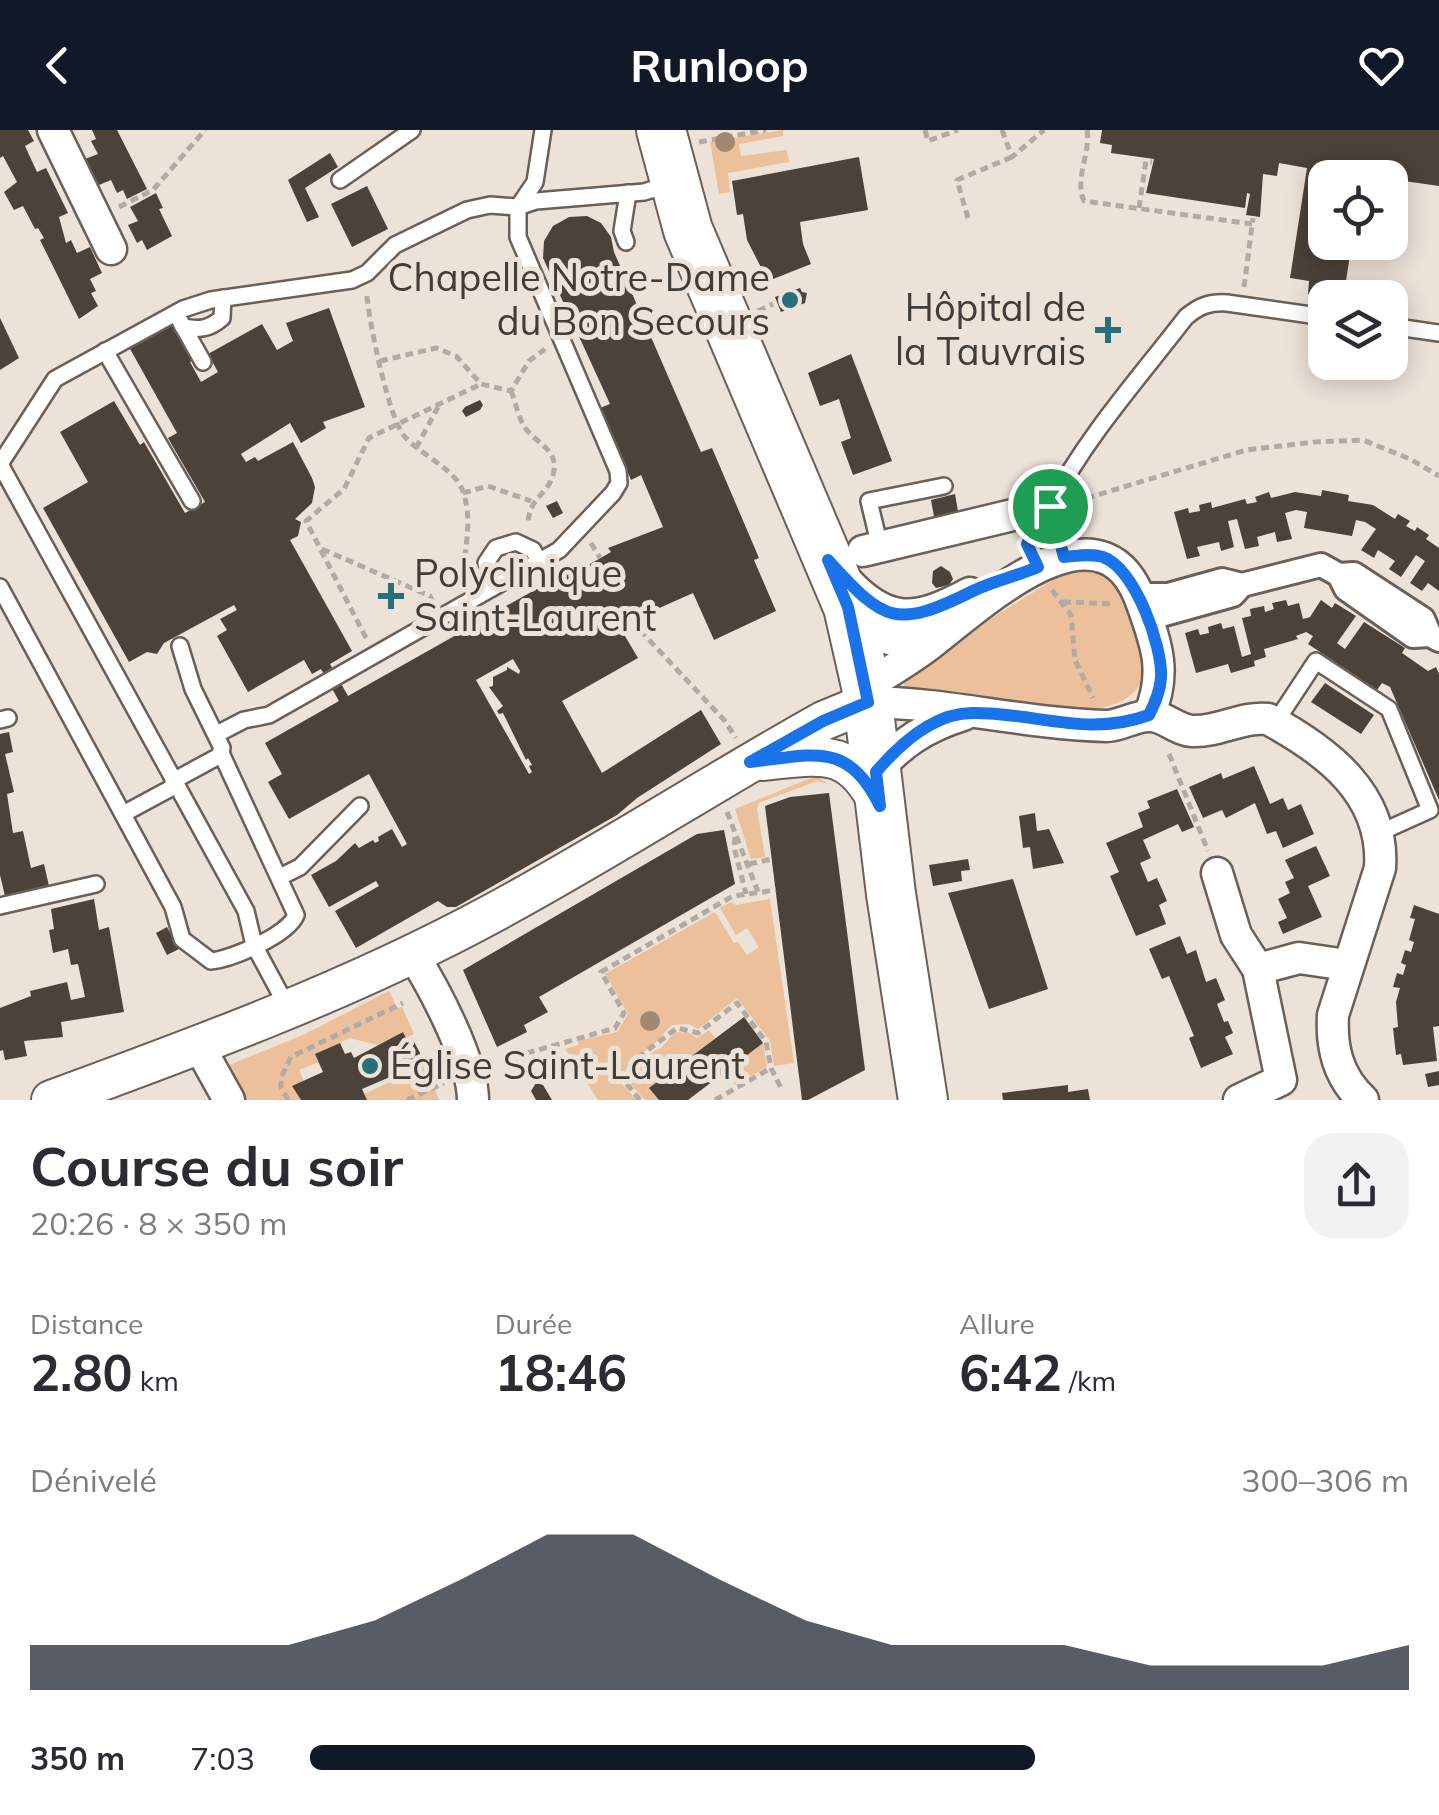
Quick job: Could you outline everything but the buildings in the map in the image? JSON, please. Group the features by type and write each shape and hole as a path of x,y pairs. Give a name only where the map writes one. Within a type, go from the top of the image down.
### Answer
{"main road":[{"path":"668,154 688,230 857,553 848,607 867,694 923,1100"}],"street":[{"path":"53,130 110,249"},
{"path":"1044,565 1050,506 857,553 856,591 878,609 909,616 940,609 1006,577 1044,565 1104,558 1118,566 1143,607 1162,673 1160,720"},
{"path":"52,1100 289,1010 509,904 834,716 949,627 1044,565"},
{"path":"1143,607 1232,595 1242,585 1320,565 1339,575 1346,589 1413,636 1435,638"},
{"path":"848,607 875,635 888,639 909,638 949,627"},
{"path":"867,694 969,712 1111,726 1160,720 1199,732 1255,718 1275,723 1343,770 1355,781 1379,833 1380,868 1333,1015 1332,1040 1347,1082 1364,1100"},
{"path":"750,762 813,756 841,760 878,790 892,753 921,730 969,712"},
{"path":"1217,873 1236,935 1258,969 1281,1080 1239,1100"},
{"path":"412,954 426,974 471,1086"},
{"path":"1258,969 1299,958 1348,966"},
{"path":"199,1046 229,1100"}],"lane":[{"path":"340,180 412,130"},
{"path":"217,734 244,720 270,715 492,588 536,556 582,530 619,483 618,471 518,237 518,207 536,182 543,130"},
{"path":"626,242 622,231 628,193 668,154"},
{"path":"289,1010 254,945 246,912 0,464 55,379 105,351 180,320 192,305 352,280 366,273 395,245 438,222 490,205 518,207 536,201 628,193"},
{"path":"180,320 197,330 212,327 222,318 224,298"},
{"path":"1050,506 1094,436 1196,308 1212,302 1308,314"},
{"path":"180,320 202,362"},
{"path":"1408,329 1439,334"},
{"path":"105,351 192,500"},
{"path":"857,553 869,502 944,486"},
{"path":"492,588 486,562 496,548 516,542 536,556"},
{"path":"0,587 173,907 181,936 211,961 228,960 288,927 295,920 296,911 220,753 222,745 194,688 180,646"},
{"path":"1275,723 1316,662 1389,709 1430,810 1379,833"},
{"path":"123,814 220,753"},
{"path":"280,878 300,867 360,806"},
{"path":"0,906 96,884"}],"path":[{"path":"96,218 153,190 204,130"},
{"path":"668,154 766,130"},
{"path":"924,130 928,141 958,130"},
{"path":"1002,130 1012,157"},
{"path":"968,218 956,180 1012,157 1044,130"},
{"path":"1088,130 1080,191 1084,201 1252,221 1242,304"},
{"path":"1140,208 1146,161 1152,162"},
{"path":"366,273 367,299 395,425 457,481 463,493 468,525 462,587 470,600"},
{"path":"512,390 529,361 562,337"},
{"path":"380,361 414,350 436,348 456,356 481,384"},
{"path":"374,654 306,521 344,489 368,438 481,384 512,390"},
{"path":"512,390 528,431 547,446 553,457 552,476 533,501 527,520 536,556"},
{"path":"416,448 440,404"},
{"path":"1050,506 1083,500 1246,450 1314,442 1363,440 1439,476"},
{"path":"463,493 488,486 533,501"},
{"path":"590,542 600,558"},
{"path":"320,548 430,596 441,616"},
{"path":"1044,565 1051,590 1063,602 1074,626 1078,669 1111,726"},
{"path":"1063,602 1143,607"},
{"path":"634,619 638,628 724,720 750,762"},
{"path":"1160,720 1163,738 1217,873"},
{"path":"728,812 746,894"},
{"path":"735,837 742,844 758,892"},
{"path":"749,864 772,859"},
{"path":"501,1057 615,1028 624,1013 601,972 733,896 776,890"},
{"path":"640,1100 626,1083 632,1062 677,1028 698,1033 737,1002 766,1042 771,1068 781,1088"},
{"path":"288,1100 281,1078 292,1057 403,1003"},
{"path":"715,1100 771,1068"},
{"path":"407,1100 471,1086"}],"shaded area":[{"path":"783,130 783,136 739,144 741,156 787,150 789,162 728,173 730,192 719,194 710,142"},
{"path":"1069,570 1103,572 1117,582 1124,594 1144,665 1138,687 1130,696 1098,709 906,693 902,674"},
{"path":"816,776 829,784 817,781 759,803 765,857 751,859 735,809"},
{"path":"770,899 794,1063 774,1066 770,1041 737,998 698,1029 688,1024 672,1025 632,1061 625,1070 623,1085 637,1100 598,1100 565,1049 578,1045 578,1041 617,1032 628,1014 605,974 715,912 734,943 738,942 747,955 759,947 747,928 736,935 720,908 731,902 736,905"},
{"path":"389,991 397,1008 402,1007 414,1034 406,1038 403,1031 381,1046 350,1038 316,1054 319,1062 299,1070 304,1081 292,1086 301,1100 244,1100 227,1066 305,1034"},
{"path":"709,1030 715,1038 649,1088 659,1100 645,1100 630,1084 627,1077 639,1060 662,1047 675,1032 697,1038"},
{"path":"763,1043 767,1067 734,1085 729,1068"},
{"path":"425,1066 439,1100 367,1100 364,1094"}],"place":[{"name":"Chapelle Notre-Dame du Bon Secours","path":"790,300"},
{"name":"Hôpital de la Tauvrais","path":"1108,330"},
{"name":"Polyclinique Saint-Laurent","path":"391,596"},
{"name":"Église Saint-Laurent","path":"370,1066"}],"route":[{"path":"1050,506 1064,557 1104,558 1130,578 1139,595 1162,673 1159,693 1149,715 1111,726 969,712 932,724 892,753 876,772 880,806 860,772 841,760 813,756 750,762 844,710 868,702 848,607 828,560 878,609 923,615 1006,577 1038,567 1027,544 1050,506"}]}
